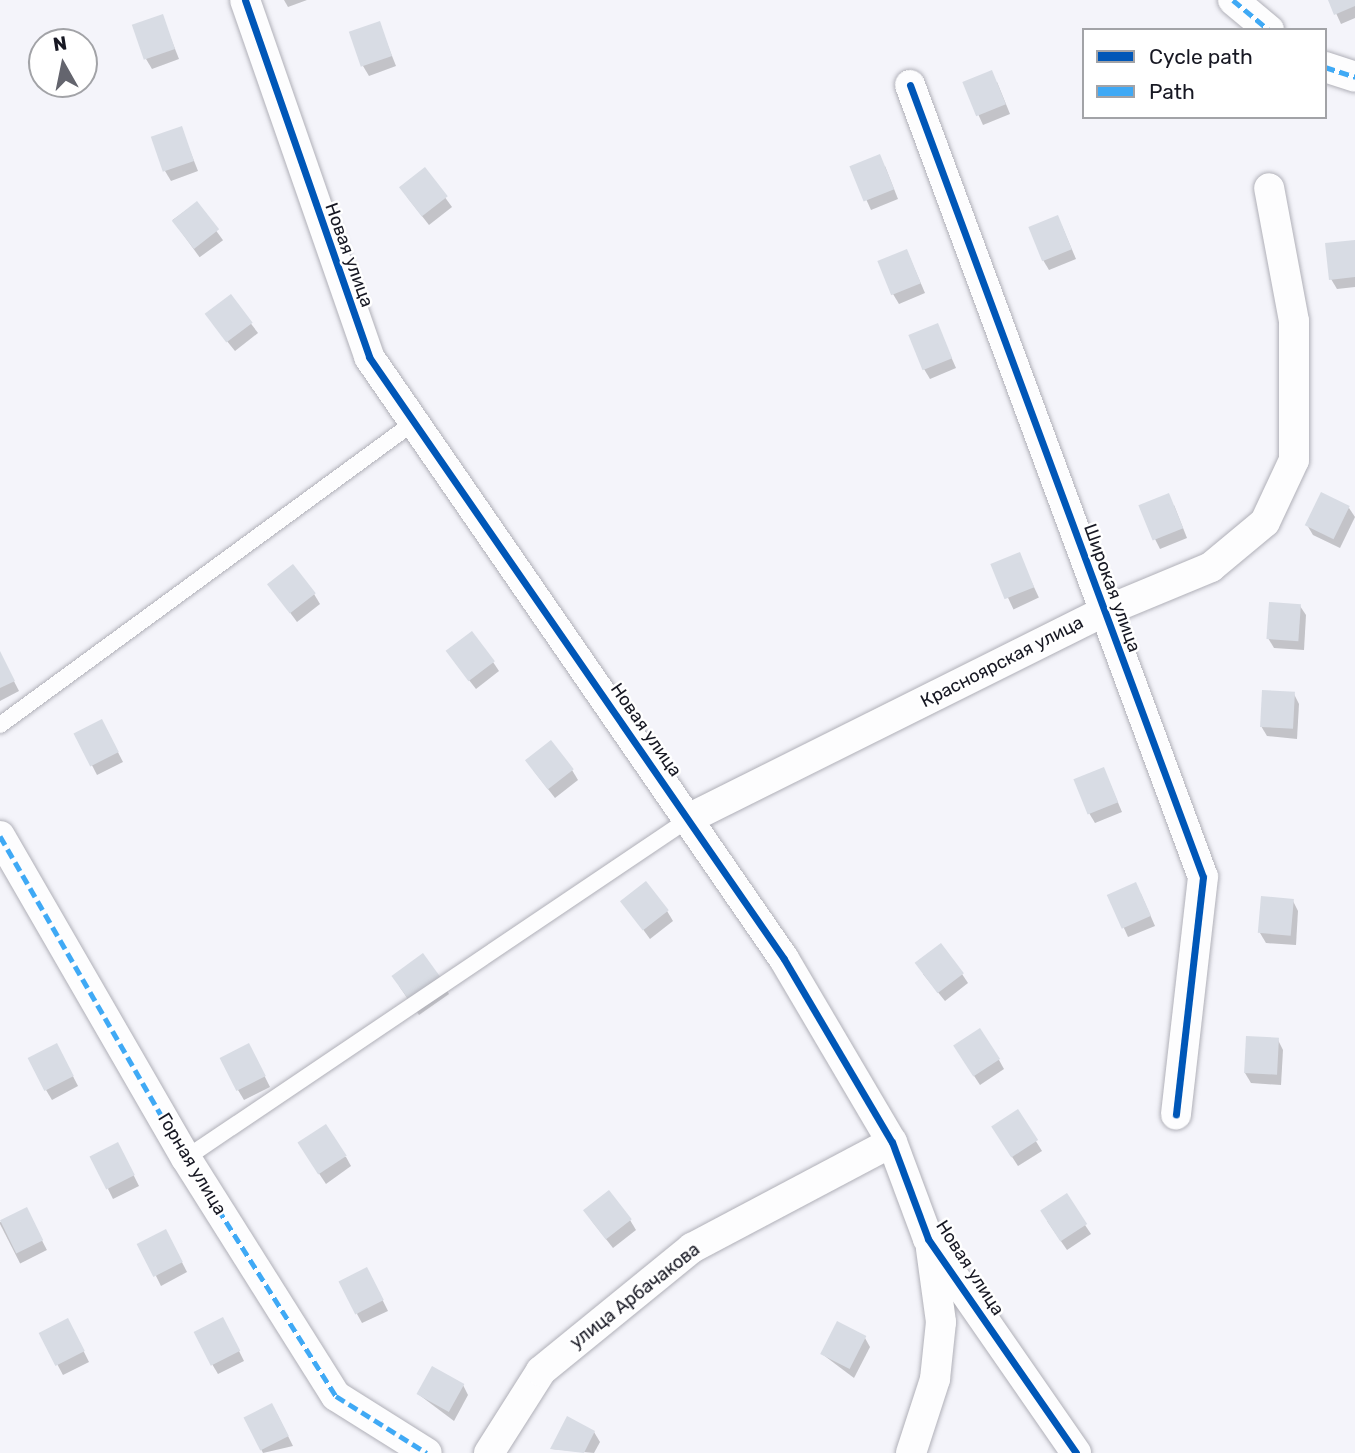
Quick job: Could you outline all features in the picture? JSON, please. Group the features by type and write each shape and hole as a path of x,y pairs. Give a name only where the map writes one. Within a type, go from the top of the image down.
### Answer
{"street":[{"name":"Новая улица","path":"245,0 369,358 690,818 784,959 892,1142 928,1239 1076,1453"},
{"path":"1233,0 1267,28"},
{"path":"1327,68 1355,77"},
{"name":"Широкая улица","path":"910,85 1203,877 1176,1114"},
{"name":"Красноярская улица","path":"690,818 1103,612 1211,567 1265,522 1294,460 1294,321 1269,188"},
{"name":"Горная улица","path":"0,836 186,1157 336,1396 427,1453"},
{"name":"улица Арбачакова","path":"489,1453 541,1371 692,1248 892,1142"},
{"path":"911,1453 935,1379 941,1322 928,1239"}],"lane":[{"path":"0,725 413,423"},
{"path":"186,1157 690,818"}],"building":[{"path":"1328,0 1355,0 1355,6 1334,15"},
{"path":"163,14 175,49 144,60 132,25"},
{"path":"380,21 392,56 361,67 349,32"},
{"path":"992,70 1006,104 976,116 962,82"},
{"path":"182,126 194,161 163,172 151,137"},
{"path":"880,154 894,189 864,202 849,166"},
{"path":"425,167 448,196 422,216 399,187"},
{"path":"197,201 219,229 194,249 172,221"},
{"path":"1058,215 1072,249 1042,261 1028,227"},
{"path":"1355,240 1355,277 1329,280 1325,243"},
{"path":"907,249 921,283 891,295 877,261"},
{"path":"231,294 253,323 226,343 205,314"},
{"path":"938,323 952,358 923,370 908,335"},
{"path":"1321,492 1350,506 1334,539 1305,525"},
{"path":"1169,493 1183,528 1153,541 1138,505"},
{"path":"1020,552 1034,587 1005,599 990,564"},
{"path":"293,564 316,593 290,613 267,584"},
{"path":"1269,602 1301,604 1298,641 1266,639"},
{"path":"472,631 495,661 469,681 446,651"},
{"path":"0,651 15,681 0,688"},
{"path":"1262,690 1295,692 1293,729 1260,727"},
{"path":"102,719 119,752 90,766 73,734"},
{"path":"551,740 574,769 548,789 525,760"},
{"path":"1104,767 1118,802 1088,815 1073,779"},
{"path":"646,881 669,910 643,930 620,901"},
{"path":"1136,882 1151,916 1122,929 1107,895"},
{"path":"1261,896 1294,899 1291,936 1258,933"},
{"path":"941,943 964,973 938,993 915,963"},
{"path":"423,953 445,983 413,1006 391,976"},
{"path":"980,1028 1000,1059 973,1076 953,1045"},
{"path":"1246,1036 1279,1038 1277,1075 1244,1073"},
{"path":"57,1043 74,1076 44,1091 28,1058"},
{"path":"249,1043 266,1076 236,1091 220,1058"},
{"path":"1018,1109 1038,1140 1011,1157 991,1126"},
{"path":"326,1124 347,1156 318,1174 297,1143"},
{"path":"118,1142 135,1175 106,1189 89,1157"},
{"path":"609,1190 632,1219 606,1239 583,1210"},
{"path":"1067,1193 1087,1224 1060,1241 1040,1210"},
{"path":"27,1207 43,1240 16,1253 0,1220"},
{"path":"166,1229 183,1262 153,1277 137,1244"},
{"path":"367,1267 384,1300 355,1314 338,1282"},
{"path":"223,1317 240,1351 211,1366 194,1332"},
{"path":"68,1318 85,1351 55,1366 39,1333"},
{"path":"837,1321 866,1336 850,1369 820,1354"},
{"path":"432,1366 464,1384 449,1412 416,1394"},
{"path":"272,1403 289,1436 260,1450 243,1418"},
{"path":"567,1416 595,1431 584,1453 550,1449"}],"marked path":[{"path":"1233,0 1267,28"},
{"path":"1327,68 1355,77"},
{"path":"0,836 186,1158 336,1396 427,1453"}],"cycle path":[{"path":"245,0 369,357 784,959 892,1142 928,1239 1076,1453"},
{"path":"910,85 1203,877 1176,1114"}]}
